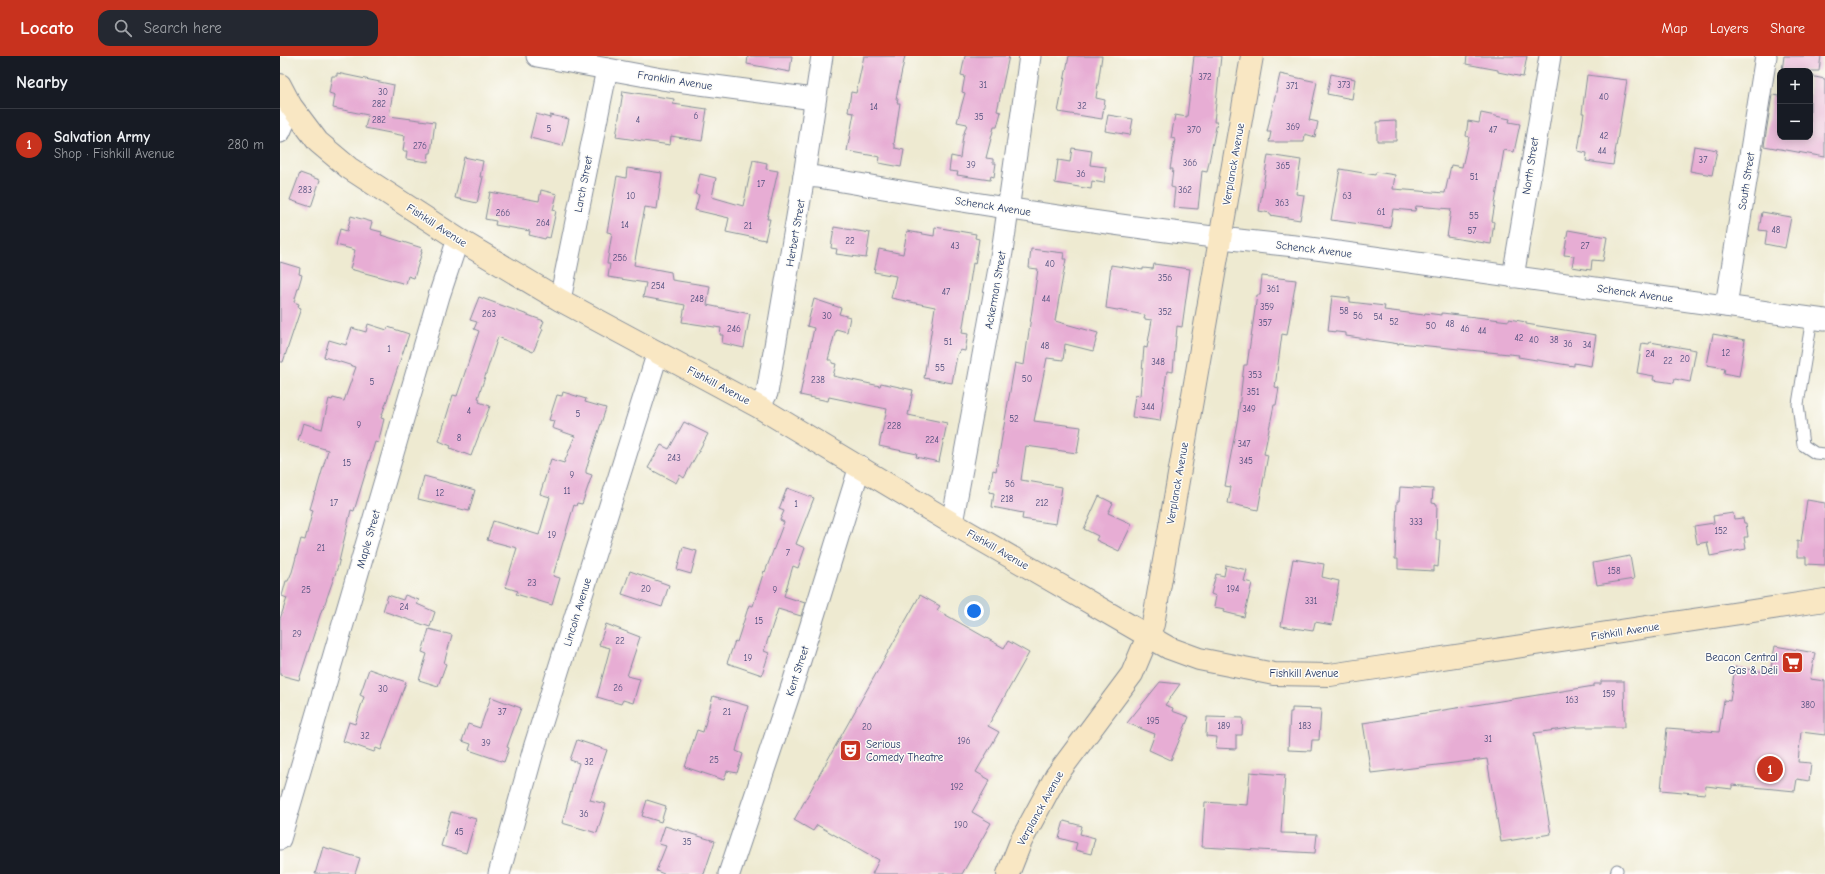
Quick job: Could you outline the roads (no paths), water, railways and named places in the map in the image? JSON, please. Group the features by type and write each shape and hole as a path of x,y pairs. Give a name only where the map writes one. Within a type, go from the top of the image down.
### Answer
{"main road":[{"name":"Verplanck Avenue","path":"1008,874 1021,841 1056,776 1132,674 1153,624 1252,56"},
{"name":"Fishkill Avenue","path":"280,86 291,106 318,142 349,168 458,239 560,300 759,407 860,466 952,523 1169,648 1199,659 1274,674 1330,675 1825,600"}],"street":[{"name":"Franklin Avenue","path":"537,56 662,79 814,99"},
{"name":"Herbert Street","path":"759,407 767,393 804,176 814,99 822,56"},
{"name":"Ackerman Street","path":"952,523 1002,252 1030,56"},
{"name":"North Street","path":"1513,277 1550,56"},
{"name":"South Street","path":"1726,306 1766,56"},
{"name":"Larch Street","path":"560,300 607,68"},
{"path":"280,132 291,106"},
{"name":"Schenck Avenue","path":"804,176 1008,209 1221,238 1295,246 1819,319"},
{"name":"Maple Street","path":"280,839 439,296 458,239"},
{"name":"Lincoln Avenue","path":"499,874 534,748 658,352"},
{"name":"Kent Street","path":"729,874 794,680 860,466"}],"lane":[{"path":"1819,319 1798,404 1803,445 1820,454"}],"place":[{"name":"Beacon Central Gas & Deli","path":"1793,663"},
{"name":"Serious Comedy Theatre","path":"850,750"},
{"name":"Salvation Army","path":"1770,769"}]}
